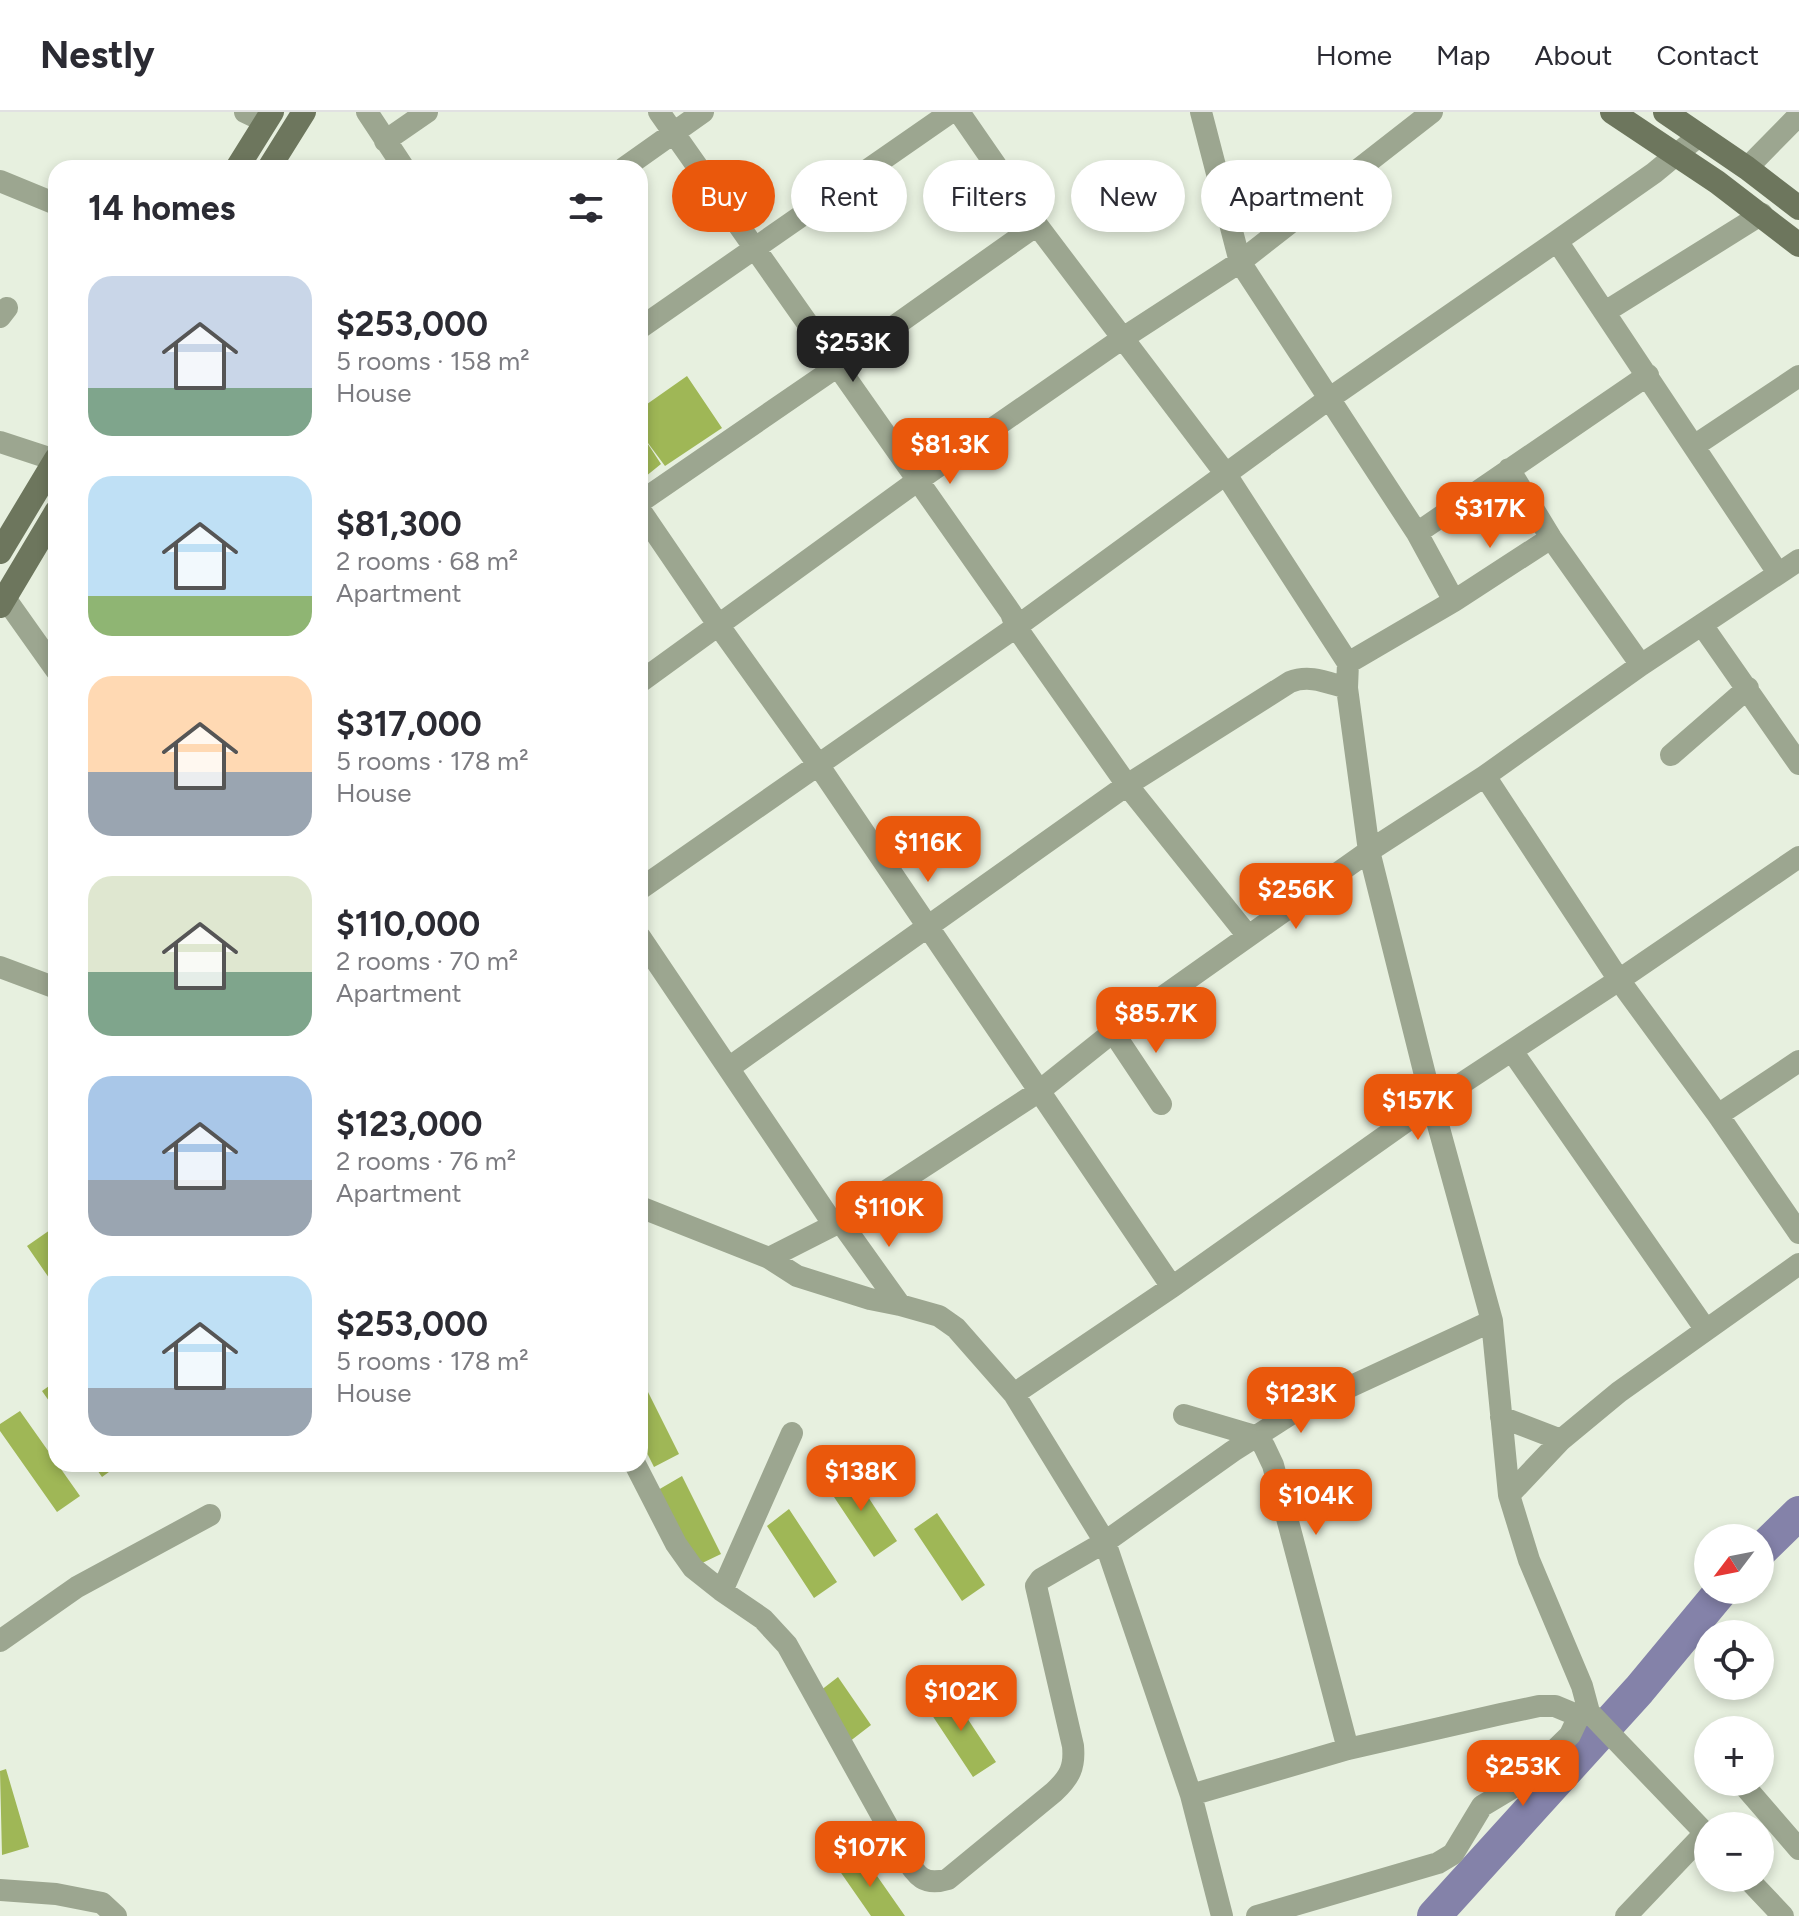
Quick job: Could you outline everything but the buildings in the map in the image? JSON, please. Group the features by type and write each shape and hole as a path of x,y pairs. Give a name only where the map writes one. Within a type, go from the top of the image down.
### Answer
{"main road":[{"path":"274,160 304,112"},
{"path":"1612,112 1762,214 1799,245"},
{"path":"1665,112 1799,208"},
{"path":"241,160 261,115"},
{"path":"0,552 48,472"},
{"path":"18,523 41,536"},
{"path":"2,602 48,525"}],"street":[{"path":"367,112 398,160"},
{"path":"385,141 427,112"},
{"path":"659,112 1011,613 1016,627 1127,785 1248,936"},
{"path":"635,160 703,112"},
{"path":"648,323 951,112"},
{"path":"959,112 992,160"},
{"path":"1201,112 1240,262 1417,533 1454,601"},
{"path":"648,676 917,481 1123,338 1240,262 1432,112"},
{"path":"1747,168 1799,115"},
{"path":"648,883 1016,627 1330,398 1677,156 1700,135"},
{"path":"0,181 48,201"},
{"path":"1605,312 1762,214"},
{"path":"648,497 1027,232"},
{"path":"1042,232 1225,473 1348,663 1347,688 1369,851 1432,1103 1492,1321 1509,1495 1529,1560 1582,1686 1590,1718"},
{"path":"1557,241 1778,573"},
{"path":"1417,533 1648,375"},
{"path":"1694,446 1799,376"},
{"path":"0,442 48,457"},
{"path":"1509,469 1551,538 1641,665"},
{"path":"648,522 928,925 1172,1287"},
{"path":"1348,663 1454,601 1551,538"},
{"path":"769,1258 837,1223 1038,1092 1113,1032 1369,851 1485,776 1641,665 1799,560"},
{"path":"2,602 48,660"},
{"path":"1702,625 1799,764"},
{"path":"730,1067 1127,785 1290,682 1300,678 1313,679 1347,688"},
{"path":"1671,755 1748,688"},
{"path":"1485,776 1619,980 1718,1115 1799,1233"},
{"path":"1014,1394 1172,1287 1432,1103 1799,857"},
{"path":"648,949 837,1223 900,1305"},
{"path":"0,967 48,985"},
{"path":"1113,1032 1161,1104"},
{"path":"1512,1051 1706,1330"},
{"path":"1718,1115 1799,1061"},
{"path":"648,1210 769,1258 797,1276 939,1316 956,1328 1014,1394 1105,1542 1191,1795 1222,1916"},
{"path":"1509,1495 1561,1440 1619,1392 1799,1264"},
{"path":"639,1472 684,1557 693,1568 763,1619 787,1645 903,1854 914,1871 926,1881 934,1883 948,1879 1054,1792 1066,1781 1075,1765 1036,1586 1041,1579 1105,1542 1291,1414 1492,1321"},
{"path":"1184,1415 1255,1436 1264,1446 1273,1465 1348,1749"},
{"path":"1501,1417 1561,1440"},
{"path":"722,1591 792,1433"},
{"path":"0,1641 77,1587 210,1515"},
{"path":"1191,1795 1348,1749 1539,1706 1555,1706 1590,1718 1624,1748 1694,1822"},
{"path":"1257,1916 1438,1863 1453,1854 1482,1806 1522,1782 1590,1718"},
{"path":"1753,1796 1799,1849"},
{"path":"1626,1916 1694,1847"},
{"path":"0,1890 56,1894 102,1903 116,1916"},
{"path":"1760,1892 1783,1916"}],"waterway":[{"path":"1774,1537 1799,1513"},
{"path":"1434,1916 1639,1690 1710,1604"}]}
